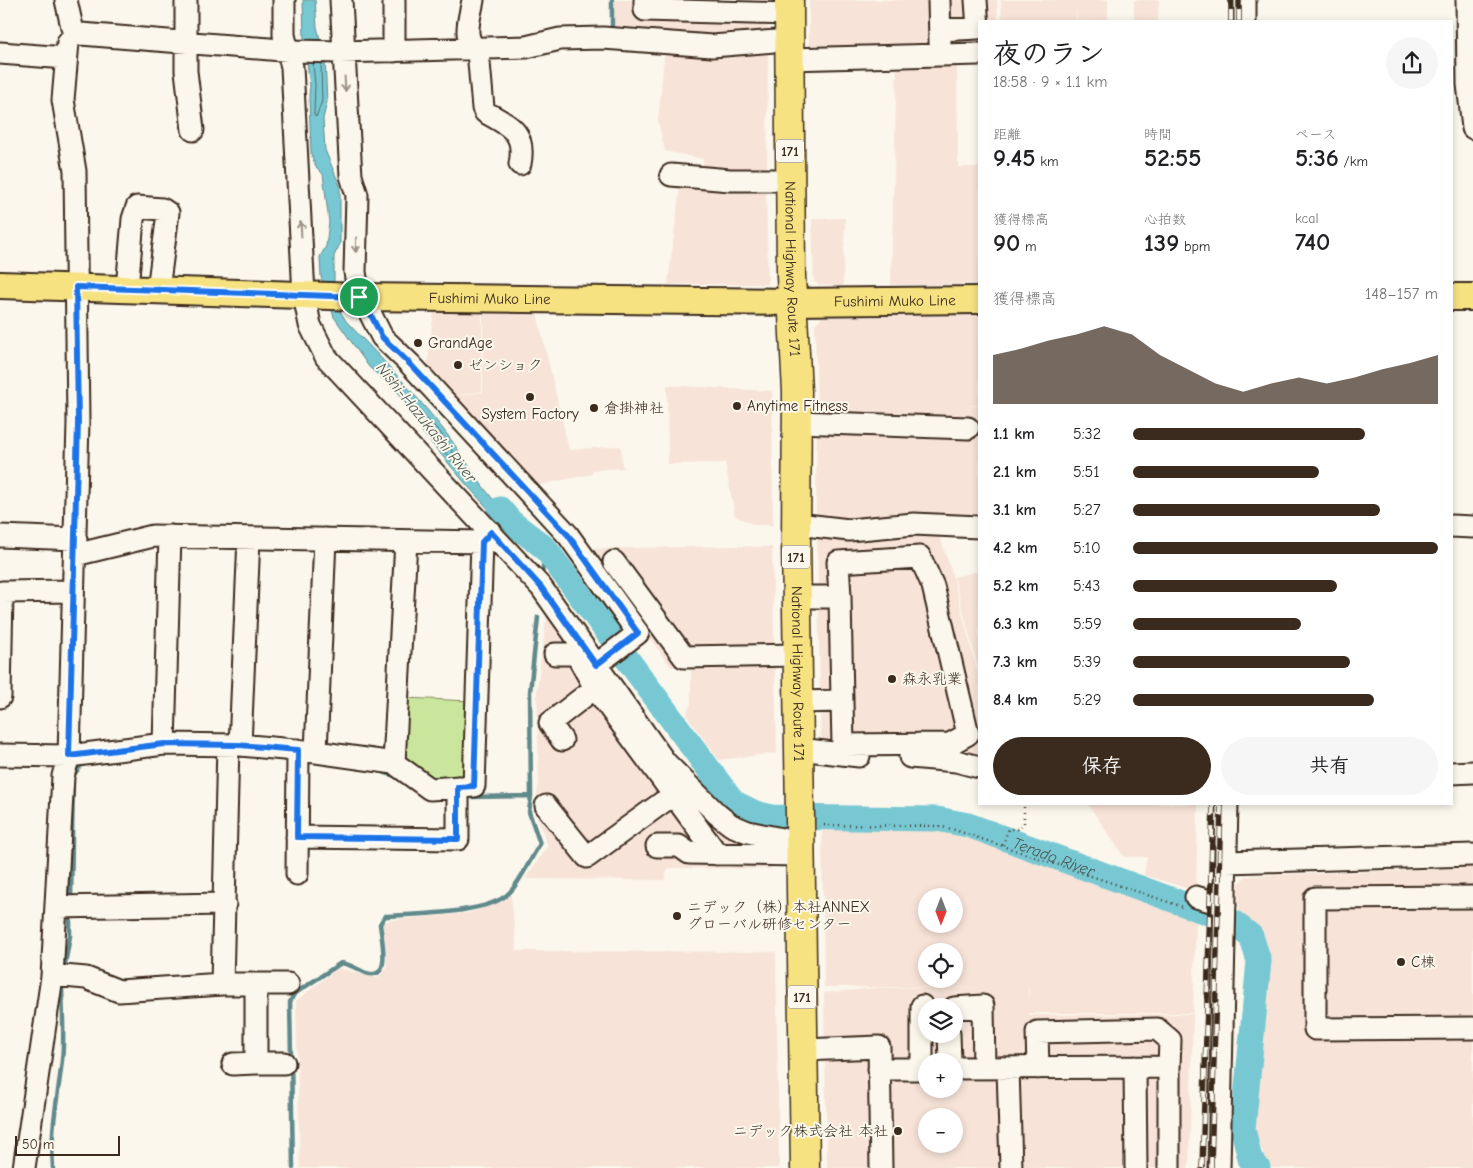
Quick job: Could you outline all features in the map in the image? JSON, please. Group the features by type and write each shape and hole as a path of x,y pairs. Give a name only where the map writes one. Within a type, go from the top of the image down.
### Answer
{"highway":[{"name":"National Highway Route 171","path":"789,28 792,302 797,422 799,749 796,833 805,1168"}],"main road":[{"name":"Fushimi Muko Line","path":"0,285 359,297 792,302 978,300"},
{"path":"1453,297 1473,297"}],"street":[{"path":"66,0 74,36"},
{"path":"186,0 188,99 193,130"},
{"path":"284,0 284,35 291,51 304,295 310,325 326,357 486,537 541,587 665,762 717,814 748,832 796,833"},
{"path":"341,0 342,52 351,176 357,195 355,272 359,297 368,309 382,337 410,364 568,535 638,633 596,665"},
{"path":"394,0 394,51"},
{"path":"473,0 467,38 472,47 478,51 483,108 485,112 514,129 523,148 520,164"},
{"path":"645,0 645,10 671,6 745,6 789,28 941,55 978,54"},
{"path":"939,0 941,55"},
{"path":"940,30 978,28 976,0"},
{"path":"1244,20 1246,0"},
{"path":"1467,0 1468,84 1473,128"},
{"path":"24,1168 52,975 64,776 79,755 73,591 81,548 76,517 78,422 75,171 64,100 68,42 74,36 81,34 291,51 342,52 526,47 560,39 604,38 712,46 789,28"},
{"path":"0,53 66,58"},
{"path":"671,175 730,180 790,180"},
{"path":"127,289 133,219 137,207 162,209 168,213 158,290"},
{"path":"797,422 968,428"},
{"path":"797,524 849,530 914,524 978,527"},
{"path":"1453,526 1473,527"},
{"path":"0,536 81,548 153,536 406,541 486,537"},
{"path":"164,744 170,536"},
{"path":"0,755 79,755 164,744 234,745 307,751 394,763 430,789 474,786 486,537"},
{"path":"222,984 234,745 249,538"},
{"path":"297,874 297,837 307,751 325,539"},
{"path":"394,763 406,541"},
{"path":"920,557 932,586 968,734 950,744 843,745 840,597 838,562 920,557"},
{"path":"614,562 684,657 798,655"},
{"path":"0,697 2,592 73,591"},
{"path":"797,597 840,597"},
{"path":"554,623 565,654 595,688 718,854"},
{"path":"562,740 550,724 595,688"},
{"path":"798,702 842,701"},
{"path":"799,749 853,756 956,761 978,767"},
{"path":"1453,773 1473,772"},
{"path":"297,837 458,839 458,787"},
{"path":"546,806 587,857 674,794"},
{"path":"1219,1168 1227,805"},
{"path":"656,846 679,846 689,854 718,854 796,833"},
{"path":"1226,862 1473,855"},
{"path":"1473,897 1315,898 1314,1029 1473,1028"},
{"path":"1191,902 1225,915"},
{"path":"56,907 225,904"},
{"path":"52,975 86,978 119,990 222,984 288,984"},
{"path":"256,984 256,1063"},
{"path":"963,1007 983,1006 984,1068"},
{"path":"1038,1068 1037,1032 1157,1029 1170,1040 1169,1168"},
{"path":"803,1050 879,1047 881,1168"},
{"path":"233,1064 284,1063"},
{"path":"1135,1067 1136,1168"},
{"path":"963,1068 1169,1067"},
{"path":"1008,1068 1011,1168"},
{"path":"880,1069 918,1069"}],"path":[{"path":"1003,845 1008,830 1017,828 1024,823 1024,805"},
{"path":"796,833 937,826 967,832 1003,845 1191,902"}],"shaded area":[{"path":"615,0 767,0 768,34 763,37 615,34"},
{"path":"809,0 997,0 998,20 978,20 978,49 809,53"},
{"path":"1001,0 1108,0 1108,20 1077,20 1076,8 1076,20 1002,20"},
{"path":"1134,0 1159,0 1158,20 1134,20"},
{"path":"665,48 768,49 767,177 703,173 703,159 665,151 658,121"},
{"path":"957,59 958,167 978,167 978,284 891,285 897,63"},
{"path":"681,179 766,187 768,284 668,284"},
{"path":"845,218 843,286 819,285 814,282 812,219"},
{"path":"434,309 482,310 482,391 446,398 426,377"},
{"path":"536,309 569,450 621,446 622,465 625,468 593,470 592,474 529,487 447,398 483,392 483,310"},
{"path":"978,315 978,405 966,405 978,406 978,523 816,521 817,399 815,324 822,317"},
{"path":"667,385 772,391 773,525 755,525 735,516 725,463 668,464"},
{"path":"938,533 951,570 978,674 978,761 821,745 817,534 848,539"},
{"path":"772,547 777,753 719,760 687,716 691,704 691,666 671,667 584,549"},
{"path":"978,571 978,667 954,577"},
{"path":"548,606 659,760 773,847 771,869 668,868 664,880 525,879 548,846 535,810 539,783 537,689"},
{"path":"1089,805 1198,805 1196,891 1144,875 1147,857 1124,857"},
{"path":"822,827 925,827 950,830 1196,916 1193,1013 1029,1013 1029,1015 1193,1014 1189,1168 827,1168 824,993 876,988 1028,988 1029,1003 1029,988 963,988 963,943 918,943 918,987 824,987"},
{"path":"1473,868 1473,1168 1272,1168 1268,1166 1254,1130 1269,962 1266,942 1254,924 1239,913 1239,883 1246,876"},
{"path":"511,896 517,951 776,952 779,1168 300,1168 296,1001 338,968 377,978 387,969 382,924 390,920 469,913"}],"green space":[{"path":"404,698 471,701 468,775 461,783 436,782 408,766 401,754"}],"water":[{"name":"Nishi-Hazukashi River","path":"303,0 315,0 317,27 325,59 327,102 323,119 325,150 340,186 340,244 334,256 334,283 340,311 346,321 432,415 491,497 515,520 529,529 522,533 504,526 465,483 424,434 400,394 369,367 334,317 321,277 320,257 326,246 329,222 323,174 316,167 311,154 310,86 304,38"}],"waterway":[{"path":"612,0 612,32"},
{"name":"Terado River","path":"500,509 511,522 545,548 733,802 755,813 771,817 937,819 968,825 1233,922 1251,936 1259,961 1243,1129 1250,1159 1258,1168"},
{"path":"542,576 545,548"},
{"path":"293,1168 290,1002 294,994 341,963 366,973 374,974 380,971 384,957 380,924 385,916 450,912 469,909 499,900 513,888 540,844 529,812 531,796 530,692 538,617"},
{"path":"71,901 73,776 82,764"},
{"path":"377,770 398,777"},
{"path":"470,797 531,796"},
{"path":"64,970 70,936 70,913"},
{"path":"53,1168 53,1127 63,1051 62,983"}],"railway":[{"path":"1231,0 1231,20"},
{"path":"1239,0 1239,20"},
{"path":"1202,1168 1213,805"},
{"path":"1211,1168 1221,805"}],"place":[{"name":"GrandAge","path":"418,343"},
{"name":"ゼンショク","path":"458,365"},
{"name":"System Factory","path":"530,397"},
{"name":"Anytime Fitness","path":"737,406"},
{"name":"倉掛神社","path":"594,408"},
{"name":"森永乳業","path":"892,679"},
{"name":"ニデック（株）本社ANNEX グローバル研修センター","path":"677,916"},
{"name":"C棟","path":"1401,962"},
{"name":"ニデック株式会社 本社","path":"898,1131"}],"route":[{"path":"76,287 359,297 368,309 382,337 410,364 568,535 638,633 596,665 541,587 491,532 482,542 474,786 458,787 458,839 297,837 298,750 240,745 164,744 69,756 78,422 76,287"}]}
